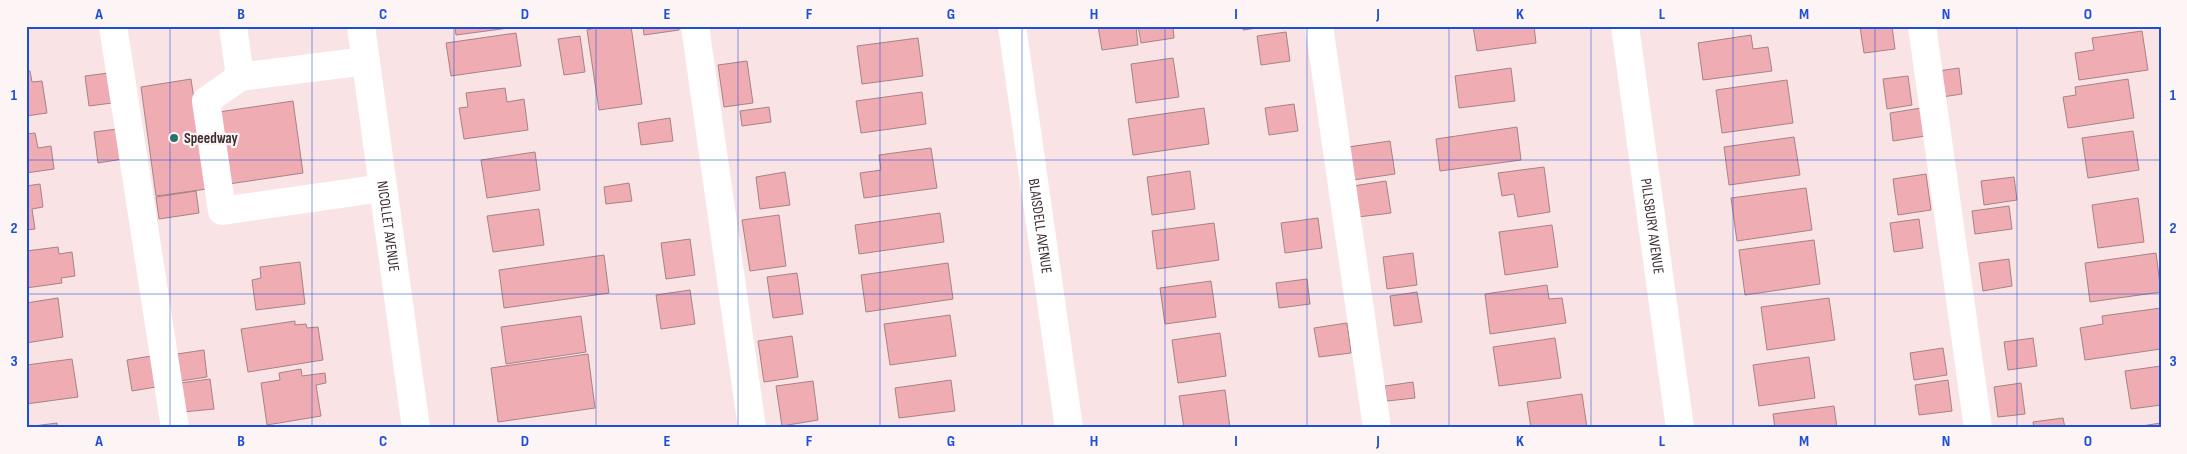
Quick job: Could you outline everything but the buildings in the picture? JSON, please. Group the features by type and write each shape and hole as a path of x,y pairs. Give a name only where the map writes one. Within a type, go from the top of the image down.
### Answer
{"street":[{"path":"113,26 175,428"},
{"path":"233,26 240,77"},
{"name":"NICOLLET AVENUE","path":"361,26 416,428"},
{"path":"695,26 752,428"},
{"name":"BLAISDELL AVENUE","path":"1012,26 1069,428"},
{"path":"1319,26 1377,428"},
{"name":"PILLSBURY AVENUE","path":"1625,26 1680,428"},
{"path":"1922,26 1978,428"},
{"path":"366,61 240,77 206,101 222,211 383,188"}],"place":[{"name":"Speedway","path":"174,138"}]}
